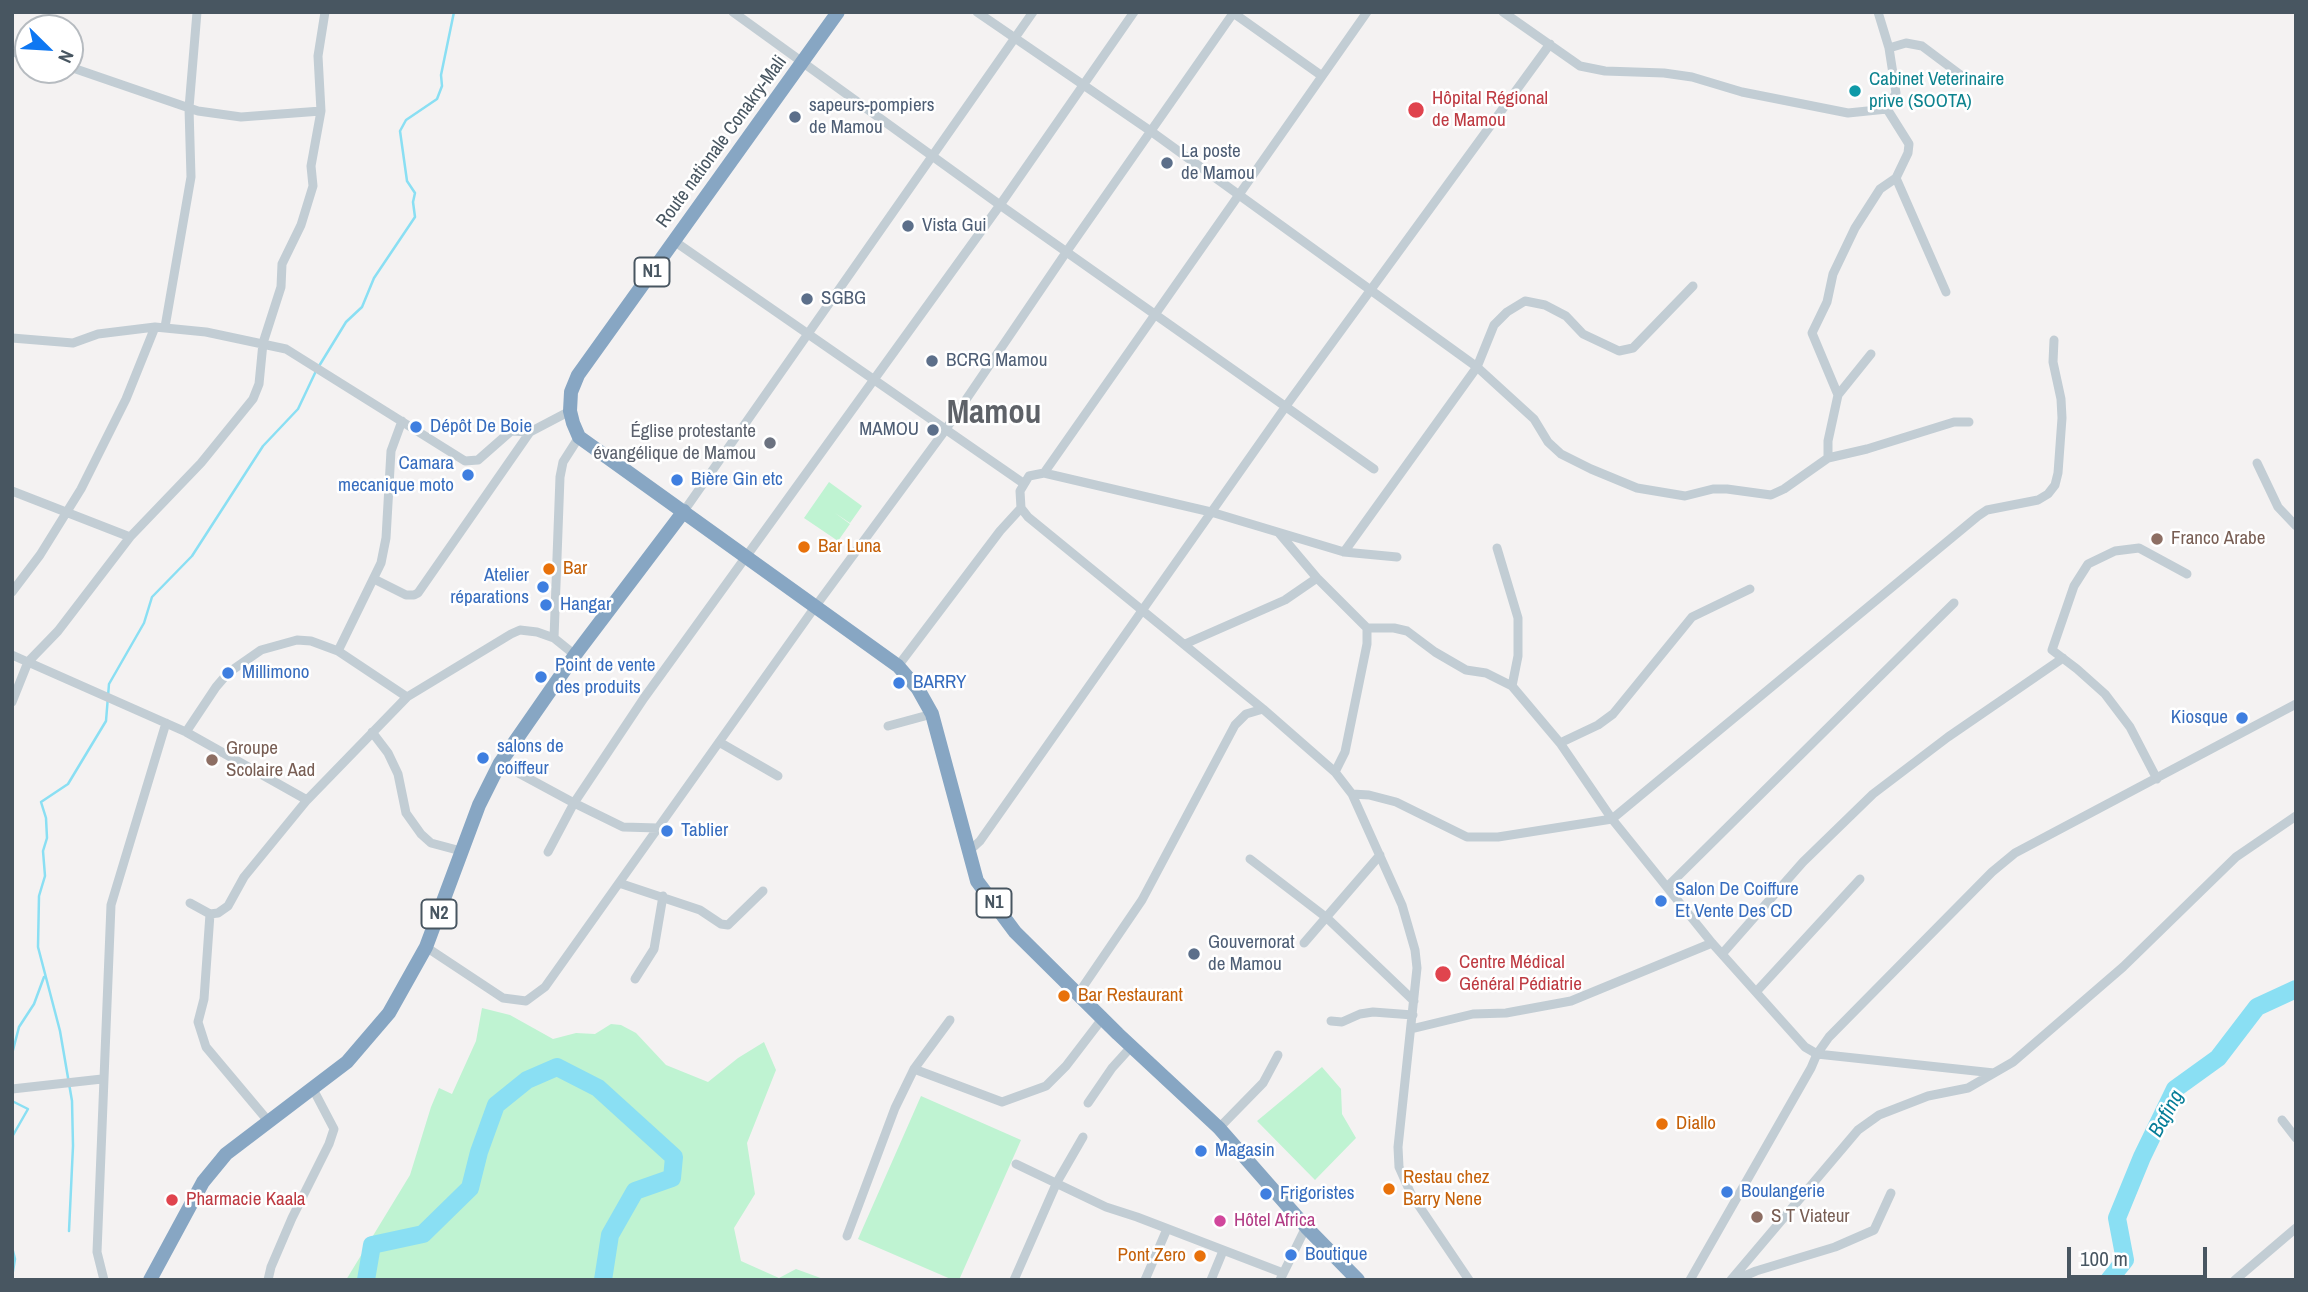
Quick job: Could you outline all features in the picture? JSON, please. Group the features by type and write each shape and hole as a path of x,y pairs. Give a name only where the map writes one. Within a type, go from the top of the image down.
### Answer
{"highway":[{"name":"Route nationale Conakry-Mali","path":"570,411 571,392 578,375 838,12"},
{"path":"570,411 579,437"},
{"name":"N1","path":"579,437 898,666 918,689 932,714 977,881 1015,932 1102,1019 1219,1128 1306,1227 1358,1280"},
{"name":"N2","path":"150,1280 203,1182 226,1154 347,1062 389,1013 426,947 478,804 500,763 575,655 684,511"}],"street":[{"path":"12,592 40,555 67,512 160,327 191,177 189,108 197,12"},
{"path":"12,702 27,662 58,631 130,537 201,463 253,399 259,384 263,343 281,287 282,264 301,225 313,186 311,166 321,111 318,56 326,12"},
{"path":"733,12 1000,205 1374,469"},
{"path":"977,12 1152,132 1477,367 1534,419 1548,442 1561,454 1637,488 1685,496 1720,489 1771,495 1828,458 1954,422 1969,422"},
{"path":"684,511 1033,12"},
{"path":"548,852 574,803 643,698 1000,205 1134,12"},
{"path":"1044,473 1367,12"},
{"path":"1503,12 1580,65 1605,71 1664,73 1692,78 1742,92 1848,113 1888,110"},
{"path":"1878,12 1889,48 1896,93 1888,110"},
{"path":"426,947 503,998 526,1001 545,987 815,607 946,429 1234,13 1322,76"},
{"path":"1889,48 1906,43 1922,46 1970,82"},
{"path":"968,852 980,841 1286,407 1550,44"},
{"path":"84,72 189,108 241,117 321,111"},
{"path":"1838,395 1812,332 1827,302 1833,274 1855,228 1880,189 1896,177 1904,163 1909,144 1888,110"},
{"path":"1896,177 1946,292"},
{"path":"674,241 1023,483"},
{"path":"1345,552 1477,367 1494,325 1507,312 1525,301 1545,305 1566,317 1583,334 1619,351 1633,348 1693,286"},
{"path":"12,338 73,343 98,334 160,327 206,331 286,349 465,461 478,460 511,431 530,432"},
{"path":"1352,794 1369,794 1396,802 1467,837 1498,837 1612,819 1978,516 1987,510 2038,500 2048,494 2055,485 2058,473 2062,418 2053,362 2054,340"},
{"path":"1828,458 1828,441 1838,395 1871,354"},
{"path":"374,579 406,595 414,596 418,593 530,432 570,411"},
{"path":"338,651 374,579 386,538 391,451 402,421"},
{"path":"554,638 560,477 563,462 579,437"},
{"path":"2257,464 2278,507 2296,526"},
{"path":"1397,556 1345,552 1212,512 1044,473 1029,476 1023,483 1019,499 1021,508 1038,526 1263,709 1335,772 1352,794 1402,905 1415,950 1417,968 1398,1147 1399,1167 1411,1194 1469,1280"},
{"path":"12,491 130,537"},
{"path":"898,666 1000,531 1021,508"},
{"path":"1279,533 1317,578 1367,628 1407,631 1466,670 1486,673 1512,686 1560,743 1612,819 1712,943 1805,1047 1817,1054 1994,1073"},
{"path":"1497,548 1518,618 1518,656 1512,686"},
{"path":"2157,779 2130,727 2105,695 2052,650 2074,586 2088,564 2115,551 2139,548 2187,574"},
{"path":"1185,644 1285,600 1317,578"},
{"path":"1560,743 1598,725 1613,714 1692,617 1750,589"},
{"path":"1667,887 1954,603"},
{"path":"1335,772 1345,752 1367,644 1367,628"},
{"path":"190,903 210,914 218,913 228,906 244,877 307,800 407,697 520,630 554,638 575,655"},
{"path":"186,732 228,673 261,650 297,640 311,641 338,651 407,697"},
{"path":"12,655 186,732 307,800"},
{"path":"1722,954 1803,862 1873,794 1948,737 2063,659"},
{"path":"1690,1280 1829,1037 1973,891 2015,853 2296,704"},
{"path":"1078,994 1142,900 1235,725 1246,714 1263,709"},
{"path":"888,726 932,714"},
{"path":"104,1280 97,1252 111,905 166,723"},
{"path":"372,732 388,753 398,774 407,813 421,834 431,843 461,852"},
{"path":"719,742 778,776"},
{"path":"500,763 623,827 658,828"},
{"path":"1733,1280 1858,1130 1879,1115 1928,1096 1968,1088 2013,1062 2123,967 2236,857 2296,816"},
{"path":"1304,943 1380,855"},
{"path":"1250,859 1326,918 1414,1001"},
{"path":"1756,992 1860,879"},
{"path":"619,883 663,896 728,925 764,891"},
{"path":"635,979 654,949 663,896"},
{"path":"210,914 204,999 198,1022 206,1047 270,1122"},
{"path":"1411,1029 1473,1014 1506,1013 1571,1001 1712,943"},
{"path":"1331,1021 1342,1022 1373,1012 1413,1015"},
{"path":"914,1069 1002,1102 1046,1086 1066,1066 1102,1019"},
{"path":"847,1236 895,1108 914,1069 950,1020"},
{"path":"1088,1103 1131,1046"},
{"path":"1219,1128 1263,1083 1278,1055"},
{"path":"12,1089 102,1079"},
{"path":"268,1280 292,1218 334,1129 313,1089"},
{"path":"2282,1120 2296,1138"},
{"path":"1014,1280 1056,1182 1083,1137"},
{"path":"1016,1164 1106,1207 1223,1251 1282,1277 1306,1227"},
{"path":"1733,1280 1835,1247 1874,1230 1891,1193"},
{"path":"2235,1280 2296,1228"},
{"path":"1145,1280 1167,1229"},
{"path":"1211,1280 1223,1251"}],"green space":[{"path":"829,482 862,506 850,523 835,513 850,524 838,541 804,518"},
{"path":"482,1008 510,1015 553,1039 576,1033 595,1034 611,1024 621,1025 636,1033 666,1065 708,1082 764,1042 776,1070 747,1143 755,1194 734,1228 741,1261 779,1278 796,1269 826,1280 346,1280 410,1175 439,1088 452,1094 476,1041"},
{"path":"1322,1067 1341,1089 1342,1114 1356,1138 1315,1180 1257,1121"},
{"path":"921,1096 1021,1140 959,1280 953,1280 858,1239"}],"waterway":[{"path":"69,1231 72,1101 60,1031 38,947 39,896 45,876 43,851 47,838 46,818 41,802 68,784 106,721 109,684 144,623 152,597 192,556 263,446 298,409 316,371 346,322 362,307 374,278 415,217 415,193 407,181 400,131 406,120 437,99 442,86 441,75 454,12"},
{"path":"12,1054 19,1027 34,1004 44,977"},
{"name":"Bafing","path":"2109,1280 2125,1260 2117,1218 2142,1157 2175,1089 2218,1058 2257,1007 2296,989"},
{"path":"366,1280 372,1245 423,1234 470,1188 479,1152 496,1105 527,1080 557,1067 598,1088 674,1157 672,1178 635,1191 610,1235 603,1280"},
{"path":"12,1101 28,1109 12,1137"},
{"path":"12,1247 15,1259 12,1277"}],"place":[{"name":"Cabinet Veterinaire prive (SOOTA)","path":"1855,91"},
{"name":"Hôpital Régional de Mamou","path":"1416,110"},
{"name":"sapeurs-pompiers de Mamou","path":"795,117"},
{"name":"La poste de Mamou","path":"1167,163"},
{"name":"Vista Gui","path":"908,226"},
{"name":"SGBG","path":"807,299"},
{"name":"BCRG Mamou","path":"932,361"},
{"name":"Dépôt De Boie","path":"416,427"},
{"name":"MAMOU","path":"933,430"},
{"name":"Église protestante évangélique de Mamou","path":"770,443"},
{"name":"Camara mecanique moto","path":"468,475"},
{"name":"Bière Gin etc","path":"677,480"},
{"name":"Franco Arabe","path":"2157,539"},
{"name":"Bar Luna","path":"804,547"},
{"name":"Bar","path":"549,569"},
{"name":"Atelier réparations","path":"543,587"},
{"name":"Hangar","path":"546,605"},
{"name":"Millimono","path":"228,673"},
{"name":"Point de vente des produits","path":"541,677"},
{"name":"BARRY","path":"899,683"},
{"name":"Kiosque","path":"2242,718"},
{"name":"salons de coiffeur","path":"483,758"},
{"name":"Groupe Scolaire Aad","path":"212,760"},
{"name":"Tablier","path":"667,831"},
{"name":"Salon De Coiffure Et Vente Des CD","path":"1661,901"},
{"name":"Gouvernorat de Mamou","path":"1194,954"},
{"name":"Centre Médical Général Pédiatrie","path":"1443,974"},
{"name":"Bar Restaurant","path":"1064,996"},
{"name":"Diallo","path":"1662,1124"},
{"name":"Magasin","path":"1201,1151"},
{"name":"Restau chez Barry Nene","path":"1389,1189"},
{"name":"Boulangerie","path":"1727,1192"},
{"name":"Frigoristes","path":"1266,1194"},
{"name":"Pharmacie Kaala","path":"172,1200"},
{"name":"S T Viateur","path":"1757,1217"},
{"name":"Hôtel Africa","path":"1220,1221"},
{"name":"Boutique","path":"1291,1255"},
{"name":"Pont Zero","path":"1200,1256"}],"district":[{"name":"Mamou","path":"994,414"}]}
